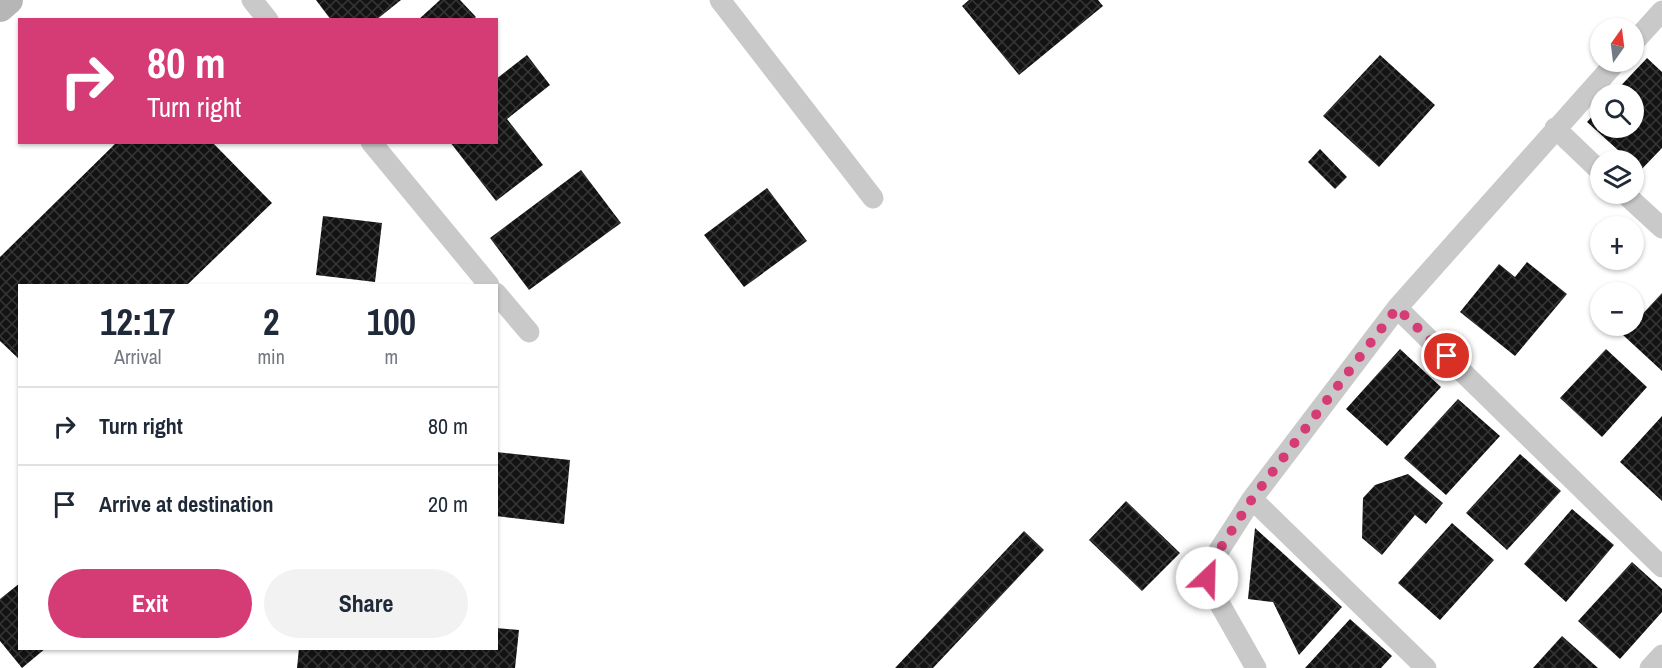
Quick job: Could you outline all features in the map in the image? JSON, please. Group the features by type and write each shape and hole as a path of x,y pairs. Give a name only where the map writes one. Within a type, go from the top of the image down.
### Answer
{"street":[{"path":"0,7 8,0"},
{"path":"252,0 266,18"},
{"path":"720,0 873,198"},
{"path":"1644,31 1662,11"},
{"path":"1256,668 1209,585 1207,571 1252,499 1397,308 1607,72"},
{"path":"1555,128 1590,161"},
{"path":"373,144 488,284"},
{"path":"1636,204 1662,228"},
{"path":"498,295 529,332"},
{"path":"1397,308 1662,567"},
{"path":"1252,499 1426,668"},
{"path":"1650,668 1662,656"}],"building":[{"path":"316,0 401,0 378,18 330,18"},
{"path":"440,0 460,0 476,17 475,18 420,18"},
{"path":"969,0 1098,0 1103,6 1019,75 962,6"},
{"path":"527,55 550,85 507,119 543,165 496,201 452,144 498,144 498,77"},
{"path":"1380,55 1435,105 1379,167 1323,116"},
{"path":"1647,58 1662,72 1662,148 1644,167 1644,150 1618,150 1605,138 1644,138 1644,84 1622,84 1634,72 1644,72 1644,61"},
{"path":"115,144 214,144 272,203 188,284 18,284 18,358 0,341 0,257"},
{"path":"1320,149 1347,177 1335,189 1308,162"},
{"path":"581,170 621,223 529,290 490,238"},
{"path":"767,188 807,241 744,287 704,235"},
{"path":"323,216 382,223 375,282 316,275"},
{"path":"1527,262 1567,294 1515,356 1460,312 1499,264 1515,277"},
{"path":"1662,293 1662,371 1624,336 1644,336 1644,312"},
{"path":"1400,349 1441,387 1387,446 1346,409"},
{"path":"1606,349 1647,387 1602,437 1560,398"},
{"path":"1458,399 1500,436 1446,495 1404,458"},
{"path":"1662,416 1662,501 1620,462"},
{"path":"498,452 570,460 564,524 498,516"},
{"path":"1520,454 1561,491 1507,550 1466,513"},
{"path":"1408,474 1443,503 1426,524 1415,515 1382,555 1362,538 1363,498 1375,485"},
{"path":"1126,501 1180,553 1142,591 1089,540"},
{"path":"1572,509 1614,545 1566,602 1524,564"},
{"path":"1452,523 1494,560 1440,620 1398,583"},
{"path":"1255,528 1342,607 1299,655 1273,602 1248,599"},
{"path":"1024,531 1044,550 933,668 895,668"},
{"path":"1632,562 1662,589 1662,612 1620,659 1578,621"},
{"path":"18,585 18,650 44,650 22,668 0,641 0,599"},
{"path":"1350,619 1392,656 1381,668 1305,668"},
{"path":"498,628 519,630 515,668 297,668 299,650 498,650"},
{"path":"1562,636 1598,668 1533,668"}],"route":[{"path":"1207,578 1209,566 1252,499 1397,308 1447,356"}]}
